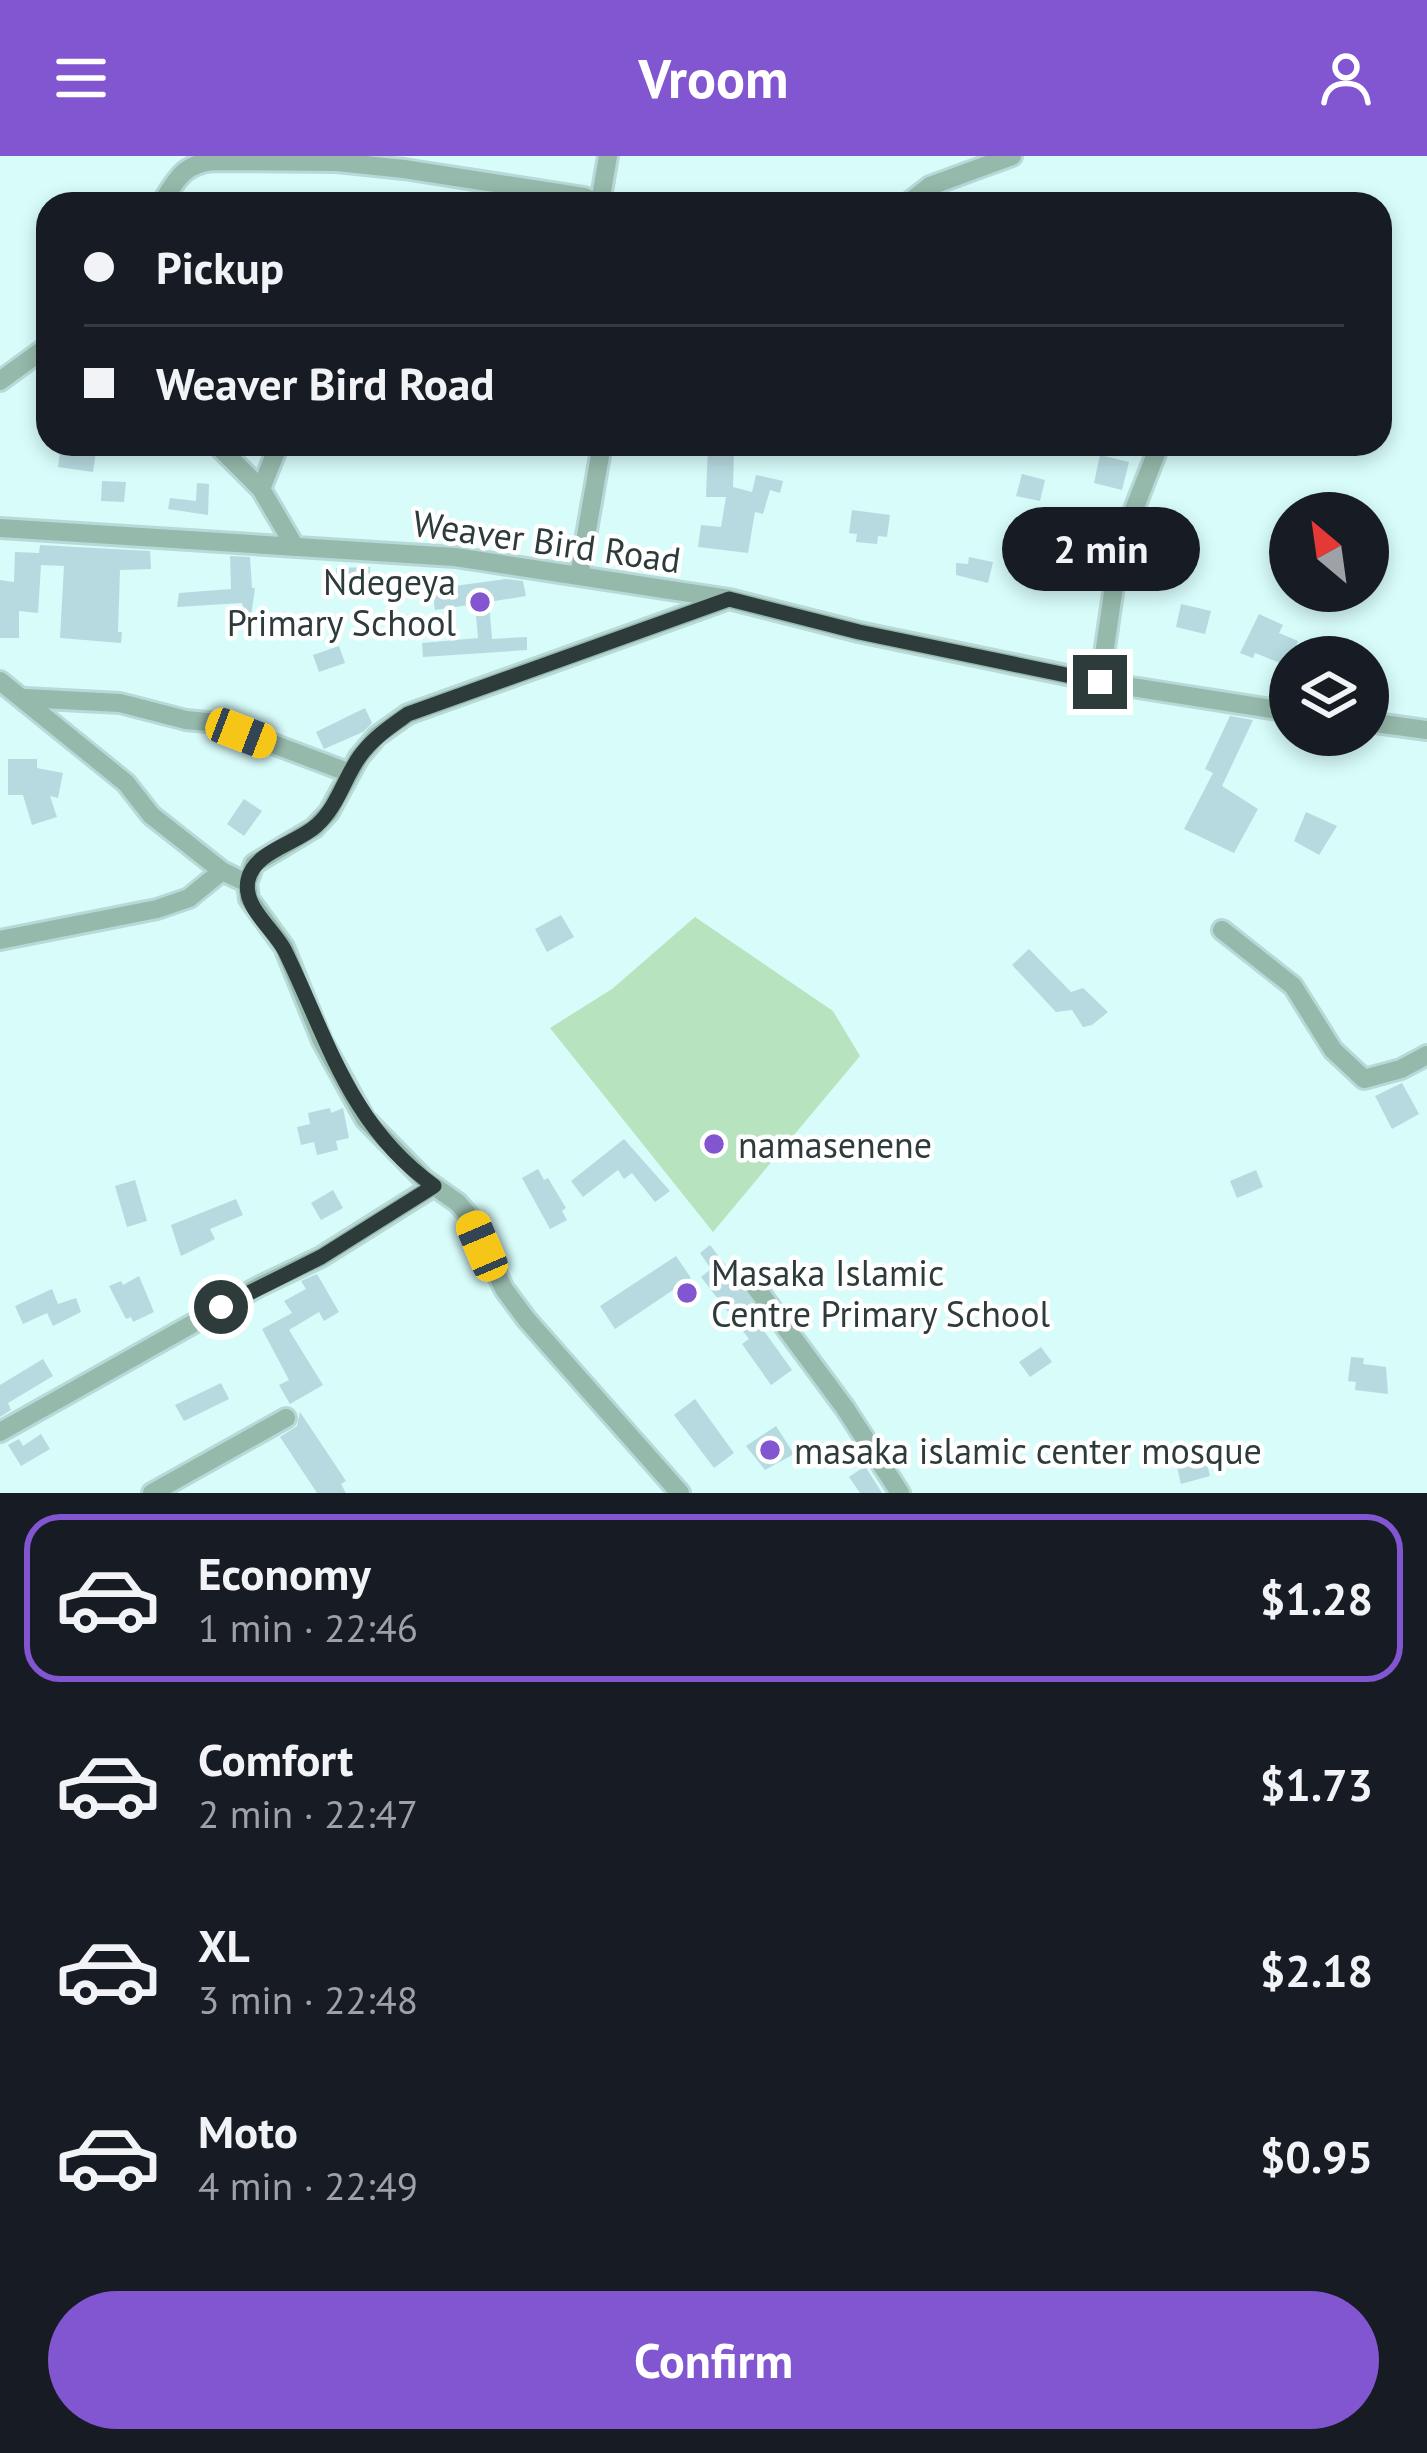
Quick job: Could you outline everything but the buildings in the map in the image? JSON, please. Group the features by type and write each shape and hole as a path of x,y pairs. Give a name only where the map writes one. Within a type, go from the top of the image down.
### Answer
{"street":[{"path":"603,192 608,156"},
{"path":"922,192 1012,156"},
{"path":"166,192 178,164 213,161 338,162 533,192"},
{"path":"0,381 36,355"},
{"path":"229,456 261,489 295,547"},
{"path":"261,489 274,456"},
{"path":"579,576 600,456"},
{"path":"1100,682 1120,545 1155,456"},
{"name":"Weaver Bird Road","path":"0,528 455,557 729,599 859,632 1100,682 1269,709"},
{"path":"680,1493 527,1320 504,1289 470,1217 365,1119 322,1041 284,947 249,899 247,883 254,864 314,828 377,736 408,714 729,599"},
{"path":"0,681 126,783 152,815 222,871 247,883"},
{"path":"26,698 120,703 217,723 350,773"},
{"path":"1389,725 1427,730"},
{"path":"0,940 157,909 189,898 222,871"},
{"path":"1222,931 1293,986 1333,1050 1364,1079 1401,1069 1427,1055"},
{"path":"0,1432 258,1286 321,1257 434,1186"},
{"path":"751,1281 845,1408 900,1493"},
{"path":"152,1493 286,1418"}],"green space":[{"name":"namasenene","path":"695,917 833,1011 860,1056 713,1232 550,1028 612,989"}],"place":[{"name":"Ndegeya Primary School","path":"480,602"},
{"name":"namasenene","path":"714,1144"},
{"name":"Masaka Islamic Centre Primary School","path":"687,1293"},
{"name":"masaka islamic center mosque","path":"770,1450"}],"route":[{"path":"221,1307 321,1257 434,1186 365,1119 322,1041 284,947 249,899 247,883 254,864 314,828 377,736 408,714 729,599 859,632 1100,682"}]}
